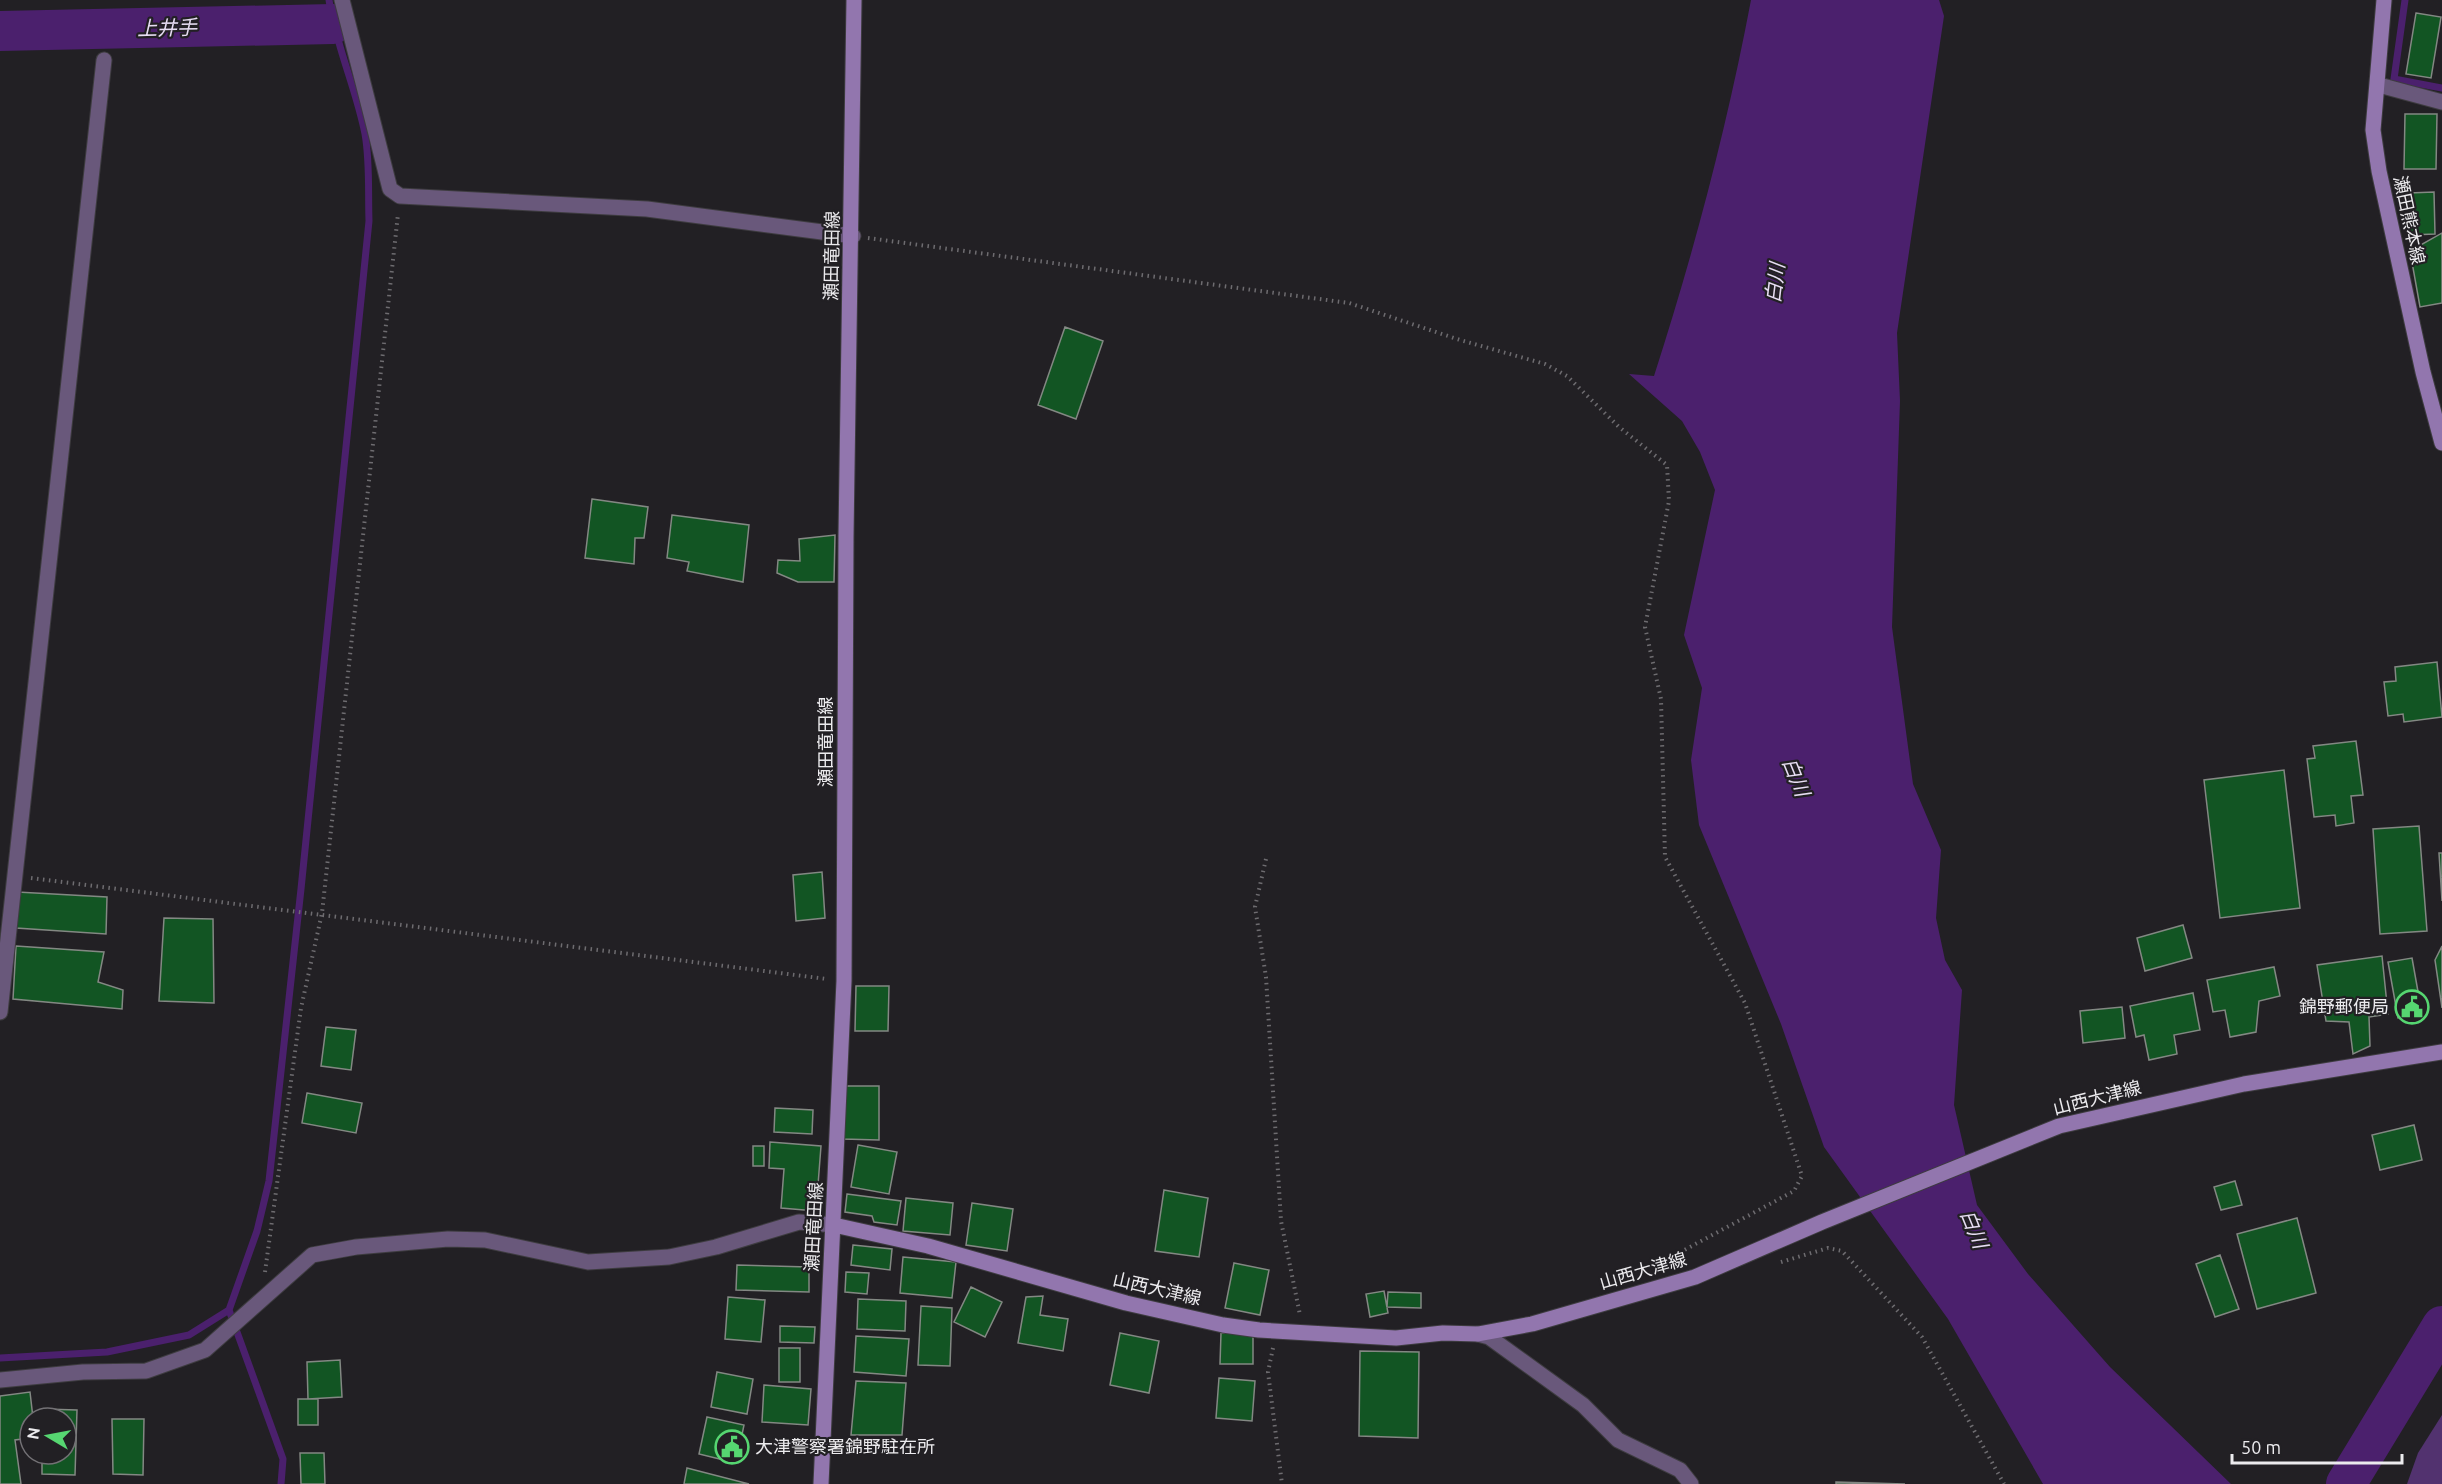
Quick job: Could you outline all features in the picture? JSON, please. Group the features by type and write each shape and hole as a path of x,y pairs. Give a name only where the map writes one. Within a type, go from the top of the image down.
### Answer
{"main road":[{"name":"瀬田竜田線","path":"821,1484 844,981 846,560 853,236 854,0"},
{"name":"瀬田熊本線","path":"2384,0 2379,85 2373,130 2379,171 2423,372 2442,443"},
{"name":"山西大津線","path":"834,1225 928,1246 1126,1303 1223,1325 1276,1331 1396,1338 1443,1333 1478,1334 1532,1324 1695,1277 1822,1222 2059,1126 2244,1084 2442,1052"}],"street":[{"path":"342,0 390,189 400,196 646,209 853,236"},
{"path":"0,1012 104,60"},
{"path":"2379,85 2442,102"},
{"path":"0,1380 83,1372 146,1371 206,1350 312,1255 356,1246 448,1239 485,1240 588,1262 669,1257 716,1247 799,1222 834,1225"},
{"path":"1478,1334 1489,1337 1583,1405 1618,1440 1680,1470 1691,1484"}],"path":[{"path":"260,1302 301,1008 322,913 400,196"},
{"path":"853,236 1349,303 1460,340 1545,364 1568,376 1619,427 1667,465 1669,501 1645,627 1661,699 1665,856 1746,1004 1802,1176 1794,1191 1677,1254 1657,1288"},
{"path":"1266,859 1255,907 1266,977 1281,1221 1303,1333"},
{"path":"16,876 844,981"},
{"path":"1771,1265 1828,1248 1842,1251 1922,1337 2004,1484"},
{"path":"1276,1331 1268,1372 1282,1484"}],"shaded area":[{"path":"2442,1415 2442,1484 2407,1484 2418,1453"}],"water":[{"name":"白川","path":"1751,0 1939,0 1944,16 1897,333 1900,401 1892,627 1913,784 1941,850 1936,918 1945,960 1962,990 1954,1105 1977,1205 2028,1274 2110,1367 2231,1484 2043,1484 1948,1319 1824,1147 1781,1024 1699,825 1691,760 1702,688 1684,635 1715,490 1700,452 1682,421 1629,374 1654,376 1683,283 1708,189"}],"building":[{"path":"2416,13 2441,17 2431,78 2406,74"},
{"path":"2405,114 2437,114 2436,169 2404,169"},
{"path":"2434,192 2435,234 2410,235 2409,193"},
{"path":"2442,233 2442,303 2420,307 2410,251"},
{"path":"1065,327 1103,341 1076,419 1038,405"},
{"path":"592,499 648,507 644,538 635,538 634,564 585,558"},
{"path":"672,515 749,525 743,582 687,571 689,562 667,558"},
{"path":"835,535 834,582 798,582 777,573 778,560 800,561 799,539"},
{"path":"2437,662 2442,717 2404,722 2403,714 2388,716 2384,682 2396,681 2395,667"},
{"path":"2356,741 2363,795 2351,796 2354,823 2336,826 2335,815 2314,817 2307,759 2315,758 2313,746"},
{"path":"2284,770 2300,908 2220,918 2204,780"},
{"path":"2419,826 2427,931 2380,934 2373,829"},
{"path":"2439,853 2442,853 2442,901"},
{"path":"822,872 825,918 796,921 793,875"},
{"path":"17,892 107,897 106,934 16,928"},
{"path":"164,918 213,919 214,1003 159,1001"},
{"path":"2183,925 2192,958 2145,971 2137,938"},
{"path":"16,946 104,952 98,982 123,990 122,1009 13,999"},
{"path":"2442,946 2442,1008 2435,960"},
{"path":"2382,956 2388,1014 2369,1017 2370,1046 2353,1054 2349,1022 2326,1021 2317,965"},
{"path":"2412,958 2422,1014 2398,1018 2388,962"},
{"path":"2274,967 2280,996 2259,1001 2256,1032 2230,1037 2225,1010 2213,1012 2207,980"},
{"path":"856,986 889,986 888,1031 855,1031"},
{"path":"2193,993 2200,1030 2174,1035 2177,1054 2149,1060 2144,1035 2136,1037 2130,1006"},
{"path":"2122,1007 2125,1038 2083,1043 2080,1011"},
{"path":"326,1027 356,1030 351,1070 321,1066"},
{"path":"844,1086 879,1086 879,1140 843,1139"},
{"path":"307,1093 362,1103 356,1133 302,1123"},
{"path":"775,1108 813,1110 812,1134 774,1132"},
{"path":"2414,1125 2422,1160 2380,1170 2372,1135"},
{"path":"770,1142 821,1146 816,1211 781,1208 784,1169 769,1168"},
{"path":"858,1145 897,1152 889,1194 851,1187"},
{"path":"753,1146 764,1146 764,1166 753,1166"},
{"path":"2235,1181 2242,1205 2221,1210 2214,1187"},
{"path":"1164,1190 1208,1198 1199,1257 1155,1251"},
{"path":"847,1194 901,1201 897,1225 874,1222 872,1216 845,1212"},
{"path":"906,1198 953,1203 950,1235 903,1231"},
{"path":"972,1203 1013,1209 1007,1251 966,1245"},
{"path":"2297,1218 2316,1293 2257,1309 2237,1234"},
{"path":"853,1245 892,1249 890,1270 851,1265"},
{"path":"2220,1255 2239,1309 2215,1317 2196,1264"},
{"path":"903,1257 956,1262 952,1298 900,1293"},
{"path":"1234,1263 1269,1270 1260,1315 1225,1308"},
{"path":"737,1265 809,1267 809,1292 736,1290"},
{"path":"846,1272 869,1273 867,1294 845,1292"},
{"path":"971,1287 1002,1302 985,1337 954,1322"},
{"path":"1384,1291 1388,1313 1370,1317 1366,1294"},
{"path":"1388,1292 1421,1293 1421,1308 1387,1307"},
{"path":"1043,1296 1040,1315 1068,1319 1063,1351 1018,1343 1026,1297"},
{"path":"728,1297 765,1300 761,1342 725,1339"},
{"path":"858,1299 906,1301 905,1331 857,1329"},
{"path":"921,1306 952,1308 950,1366 918,1365"},
{"path":"780,1326 815,1327 814,1343 780,1342"},
{"path":"1120,1333 1159,1341 1149,1393 1110,1385"},
{"path":"1221,1333 1253,1333 1253,1364 1220,1364"},
{"path":"856,1336 909,1339 906,1376 854,1372"},
{"path":"779,1348 800,1348 800,1382 779,1382"},
{"path":"1360,1351 1419,1352 1418,1438 1359,1436"},
{"path":"340,1360 342,1397 308,1399 307,1362"},
{"path":"717,1372 753,1379 747,1414 711,1407"},
{"path":"1219,1378 1255,1381 1252,1421 1216,1418"},
{"path":"856,1381 906,1383 902,1435 851,1435"},
{"path":"764,1385 811,1389 808,1425 762,1422"},
{"path":"30,1392 32,1406 18,1406 18,1440 15,1440 21,1484 0,1484 0,1396"},
{"path":"298,1399 318,1399 318,1425 298,1425"},
{"path":"707,1417 744,1425 736,1463 699,1454"},
{"path":"112,1419 144,1419 143,1475 113,1474"},
{"path":"300,1453 324,1453 325,1484 301,1484"},
{"path":"42,1466 75,1466 75,1475 42,1474"},
{"path":"687,1468 749,1484 684,1484"},
{"path":"1836,1482 1905,1484 1836,1484"}],"waterway":[{"path":"281,1484 283,1459 229,1310 257,1231 269,1181 369,221 367,145 357,100 336,34 329,0"},
{"path":"2405,0 2394,79 2442,88"},
{"name":"上井手","path":"0,31 333,24"},
{"path":"0,1358 107,1352 189,1335 229,1310"},
{"path":"2346,1484 2442,1326"}],"place":[{"name":"錦野郵便局","path":"2412,1007"},
{"name":"大津警察署錦野駐在所","path":"732,1447"}]}
